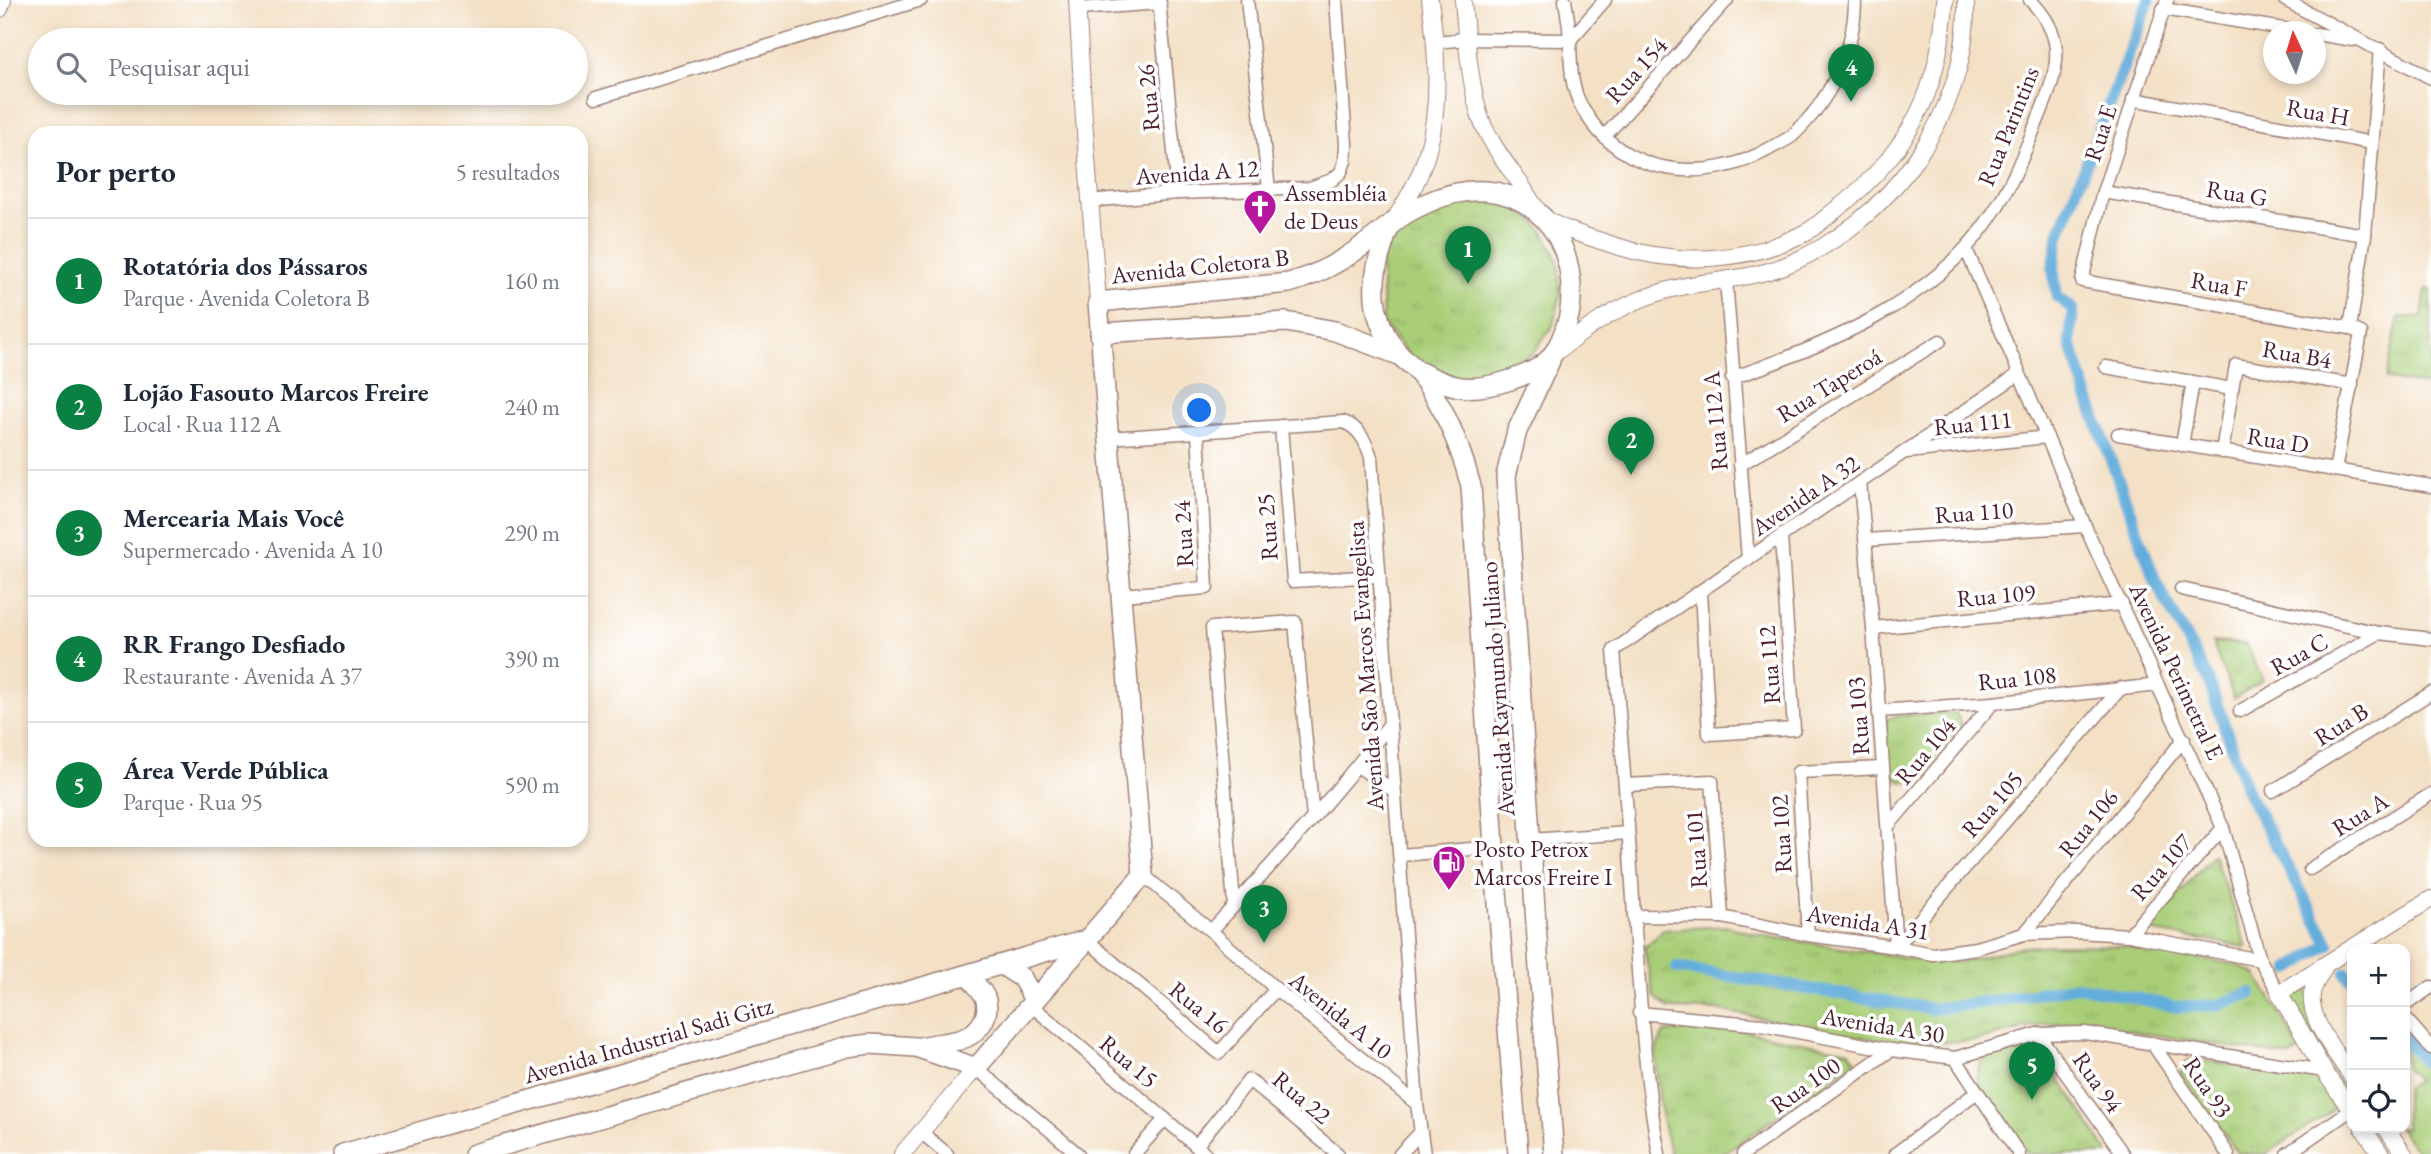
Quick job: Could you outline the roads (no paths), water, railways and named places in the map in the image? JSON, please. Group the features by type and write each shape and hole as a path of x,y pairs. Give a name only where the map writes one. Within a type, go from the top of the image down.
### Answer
{"main road":[{"path":"1472,190 1494,192 1515,199 1544,217 1558,236 1567,255 1573,286 1569,318 1553,356 1509,381 1478,388 1445,384 1416,370 1399,355 1382,327 1374,295 1375,272 1391,224 1420,205 1445,194 1472,190"},
{"name":"Avenida Coletora B","path":"1098,302 1289,283 1310,277 1352,254 1391,224"},
{"path":"916,1047 976,1068 1143,875 1098,302"},
{"path":"1100,333 1286,322 1335,331 1399,355"},
{"name":"Avenida Raymundo Juliano","path":"1553,356 1533,392 1517,431 1506,476 1554,1154"},
{"name":"Avenida Raymundo Juliano","path":"1416,370 1442,411 1465,462 1471,486 1494,847 1518,1154"},
{"name":"Avenida Industrial Sadi Gitz","path":"343,1154 1087,940"},
{"path":"1002,965 1022,978 1032,1003"},
{"path":"474,1154 847,1047 870,1044 916,1047 961,1040 979,1029 985,1019 986,1002 967,975"}],"street":[{"path":"0,9 3,0"},
{"path":"596,98 921,0"},
{"path":"1247,0 1269,189"},
{"name":"Avenida A 12","path":"1089,201 1178,193 1310,188 1332,180 1345,161 1346,144 1336,0"},
{"name":"Avenida Coletora B","path":"1391,224 1410,194 1425,162 1433,130 1437,96 1436,43 1430,0"},
{"path":"1463,0 1466,39 1478,112 1500,155 1544,217 1586,236 1638,253 1677,258 1735,255 1780,243 1809,231 1854,196 1896,150 1923,103 1932,77 1945,0"},
{"path":"1565,0 1570,40 1570,71 1574,91 1584,111 1618,148 1638,160 1662,168 1690,171 1722,169 1757,156 1791,137 1822,102 1842,65 1855,21 1855,0"},
{"path":"1436,43 1466,39 1570,40 1605,0"},
{"name":"Rua 154","path":"1605,136 1727,0"},
{"path":"1553,356 1588,326 1620,307 1643,297 1684,286 1751,276 1783,266 1810,253 1856,223 1899,184 1917,161 1944,110 1956,76 1964,38 1966,0"},
{"name":"Rua Parintins","path":"1732,378 1798,355 1872,320 1923,285 1966,249 1993,214 2016,172 2055,68 2057,44 2054,35 2030,0"},
{"path":"2285,0 2431,78"},
{"path":"1098,302 1089,201 1078,4 1160,2"},
{"name":"Rua 26","path":"1160,2 1178,193"},
{"path":"2165,5 2263,24"},
{"name":"Rua E","path":"2082,281 2103,192 2165,5"},
{"path":"2326,36 2363,41"},
{"path":"2335,470 2361,333 2350,328 2365,235 2380,49"},
{"name":"Rua H","path":"2133,99 2372,143"},
{"name":"Rua G","path":"2103,192 2365,235"},
{"name":"Avenida Perimetral E","path":"1966,249 2085,526 2223,828 2260,960 2324,1072 2347,1105"},
{"name":"Rua 112 A","path":"1726,280 1748,559"},
{"name":"Rua F","path":"2082,281 2350,328"},
{"name":"Rua Taperoá","path":"1740,465 1940,341"},
{"name":"Rua B4","path":"2232,388 2236,365 2352,385"},
{"path":"2106,367 2232,388 2222,452"},
{"name":"Avenida A 32","path":"1625,785 1614,650 2019,374"},
{"path":"2182,445 2193,382"},
{"name":"Avenida São Marcos Evangelista","path":"1108,438 1347,422 1356,428 1367,444 1371,457 1417,1104 1424,1154"},
{"name":"Rua 25","path":"1281,426 1293,581 1378,576"},
{"name":"Rua 24","path":"1121,595 1207,588 1198,433"},
{"name":"Rua D","path":"2118,434 2431,486"},
{"name":"Rua 111","path":"1903,452 2047,437"},
{"name":"Rua 103","path":"1860,482 1896,947"},
{"name":"Rua 110","path":"1866,540 2085,526"},
{"name":"Rua 112","path":"1701,591 1709,734 1794,729 1781,537"},
{"path":"2181,589 2379,633 2431,639"},
{"name":"Rua 109","path":"1873,628 2122,604"},
{"path":"1234,905 1212,628 1295,622 1313,818"},
{"name":"Rua C","path":"2240,711 2379,633"},
{"name":"Rua 108","path":"1879,712 2158,685"},
{"name":"Rua 105","path":"1896,947 2121,688"},
{"name":"Rua B","path":"2273,791 2431,693"},
{"name":"Rua 104","path":"1888,826 1993,703"},
{"path":"1211,931 1358,766 1389,724"},
{"name":"Rua 106","path":"2024,934 2184,739"},
{"path":"1358,766 1394,791"},
{"name":"Rua 102","path":"1808,935 1798,772 1882,768"},
{"name":"Rua 101","path":"1625,785 1712,781 1722,917"},
{"path":"1625,785 1639,1013 1659,1154"},
{"name":"Rua A","path":"2310,869 2431,794"},
{"name":"Rua 107","path":"2129,934 2223,828"},
{"path":"1532,840 1628,832"},
{"path":"1401,855 1494,847"},
{"name":"Avenida A 10","path":"1143,875 1276,989 1417,1104"},
{"path":"2362,944 2431,900"},
{"name":"Avenida A 31","path":"1634,916 1722,917 1808,935 1933,954 1976,948 2024,934 2077,932 2129,934 2260,960"},
{"name":"Rua 16","path":"1087,940 1219,1053 1276,989"},
{"path":"2279,993 2347,953"},
{"path":"2325,965 2313,990 2313,1012 2347,1070"},
{"path":"2410,1002 2431,987"},
{"name":"Rua 15","path":"1032,1003 1165,1119 1135,1154"},
{"name":"Avenida A 30","path":"1639,1013 1762,1025 1891,1050 1955,1058 2038,1034 2085,1033 2324,1072"},
{"path":"2410,1024 2431,1048"},
{"name":"Rua 94","path":"2038,1034 2123,1154"},
{"name":"Rua 93","path":"2152,1043 2228,1154"},
{"name":"Rua 100","path":"1743,1154 1891,1050"},
{"path":"1955,1058 2019,1154"},
{"path":"902,1154 976,1068 1078,1154"},
{"name":"Rua 22","path":"1201,1150 1249,1080 1338,1154"},
{"path":"1895,1154 1977,1092"},
{"path":"2287,1154 2347,1114"},
{"path":"1165,1119 1201,1150"},
{"path":"921,1132 947,1154"},
{"path":"1400,1154 1420,1133"},
{"path":"2366,1133 2381,1154"},
{"path":"2389,1133 2404,1154"},
{"path":"1912,1143 1920,1154"}],"waterway":[{"path":"2149,0 2059,235 2053,269 2057,297 2073,309 2070,342 2156,582 2208,679 2248,793 2329,944 2290,969"},
{"path":"1677,968 1934,1009 2077,986 2177,1007 2218,1005 2251,993"},
{"path":"2410,1045 2431,1069"}],"place":[{"name":"RR Frango Desfiado","path":"1851,102"},
{"name":"Assembléia de Deus","path":"1260,236"},
{"name":"Rotatória dos Pássaros","path":"1468,284"},
{"name":"Lojão Fasouto Marcos Freire","path":"1631,475"},
{"name":"Posto Petrox Marcos Freire I","path":"1449,892"},
{"name":"Mercearia Mais Você","path":"1264,943"},
{"name":"Área Verde Pública","path":"2032,1100"}]}
